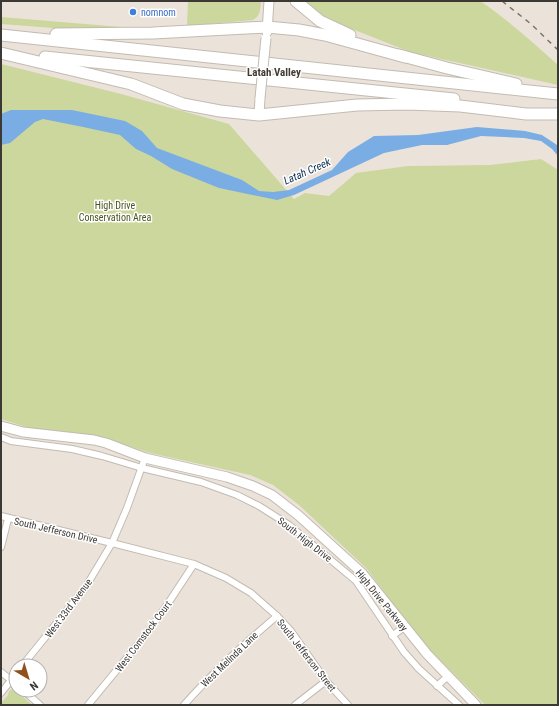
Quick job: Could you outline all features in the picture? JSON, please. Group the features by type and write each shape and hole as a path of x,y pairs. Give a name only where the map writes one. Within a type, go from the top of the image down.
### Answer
{"highway":[{"path":"296,1 310,14 325,24 405,57"},
{"path":"3,35 267,32 299,30 325,35 447,68 558,94"},
{"path":"3,35 558,94"},
{"path":"1,53 460,99 558,114"},
{"path":"1,53 131,84 183,104 220,111 259,115 357,105 407,104 460,106 526,114 558,114"}],"main road":[{"path":"259,115 269,1"},
{"path":"269,14 276,1"},
{"path":"1,426 23,432 94,440 145,458"},
{"name":"High Drive Parkway","path":"145,458 227,477 253,486 272,495 298,515 362,573 427,654 476,705"}],"street":[{"name":"South High Drive","path":"1,437 11,441 72,449 202,482 236,494 259,506 289,525 356,581 404,652 419,669 459,705"},
{"name":"West 33rd Avenue","path":"28,658 85,588 112,543 145,458"},
{"path":"289,525 298,515"},
{"name":"South Jefferson Drive","path":"1,516 8,519 112,543"},
{"path":"1,547 8,519"},
{"name":"South Jefferson Street","path":"112,543 194,564 226,578 251,593 277,616 291,631 326,681 348,705"},
{"name":"West Comstock Court","path":"88,705 144,637 194,564"},
{"name":"West Melinda Lane","path":"184,705 200,686 277,616"},
{"path":"392,636 404,627"},
{"path":"437,686 448,676"},
{"path":"295,705 326,681"},
{"path":"32,698 40,705"}],"green space":[{"path":"188,1 261,1 259,14 253,20 187,26"},
{"path":"305,1 480,1 520,32 558,65 558,85 410,52 342,25 322,15 309,6"},
{"path":"1,17 145,29 91,31 1,24"},
{"name":"High Drive Conservation Area","path":"1,64 121,94 229,124 294,199 305,193 329,196 356,173 408,166 490,165 541,159 558,170 558,705 485,705 422,642 367,569 299,505 273,485 250,475 150,453 105,438 32,429 1,419"},
{"path":"8,695 8,698 24,698 32,705 1,705"}],"water":[{"path":"11,110 72,110 125,121 142,131 157,148 242,180 259,191 273,192 289,190 332,170 348,152 374,136 418,135 477,127 525,131 542,135 557,145 558,156 552,149 541,141 524,138 481,136 447,145 422,145 384,153 294,195 277,200 219,188 172,169 136,149 120,135 43,119 35,122 10,143 1,145 1,114"}],"railway":[{"path":"502,1 531,24 558,50"}],"place":[{"name":"nomnom","path":"133,12"}],"district":[{"name":"Latah Valley","path":"274,72"}],"water label":[{"name":"Latah Creek","path":"307,171"}]}
